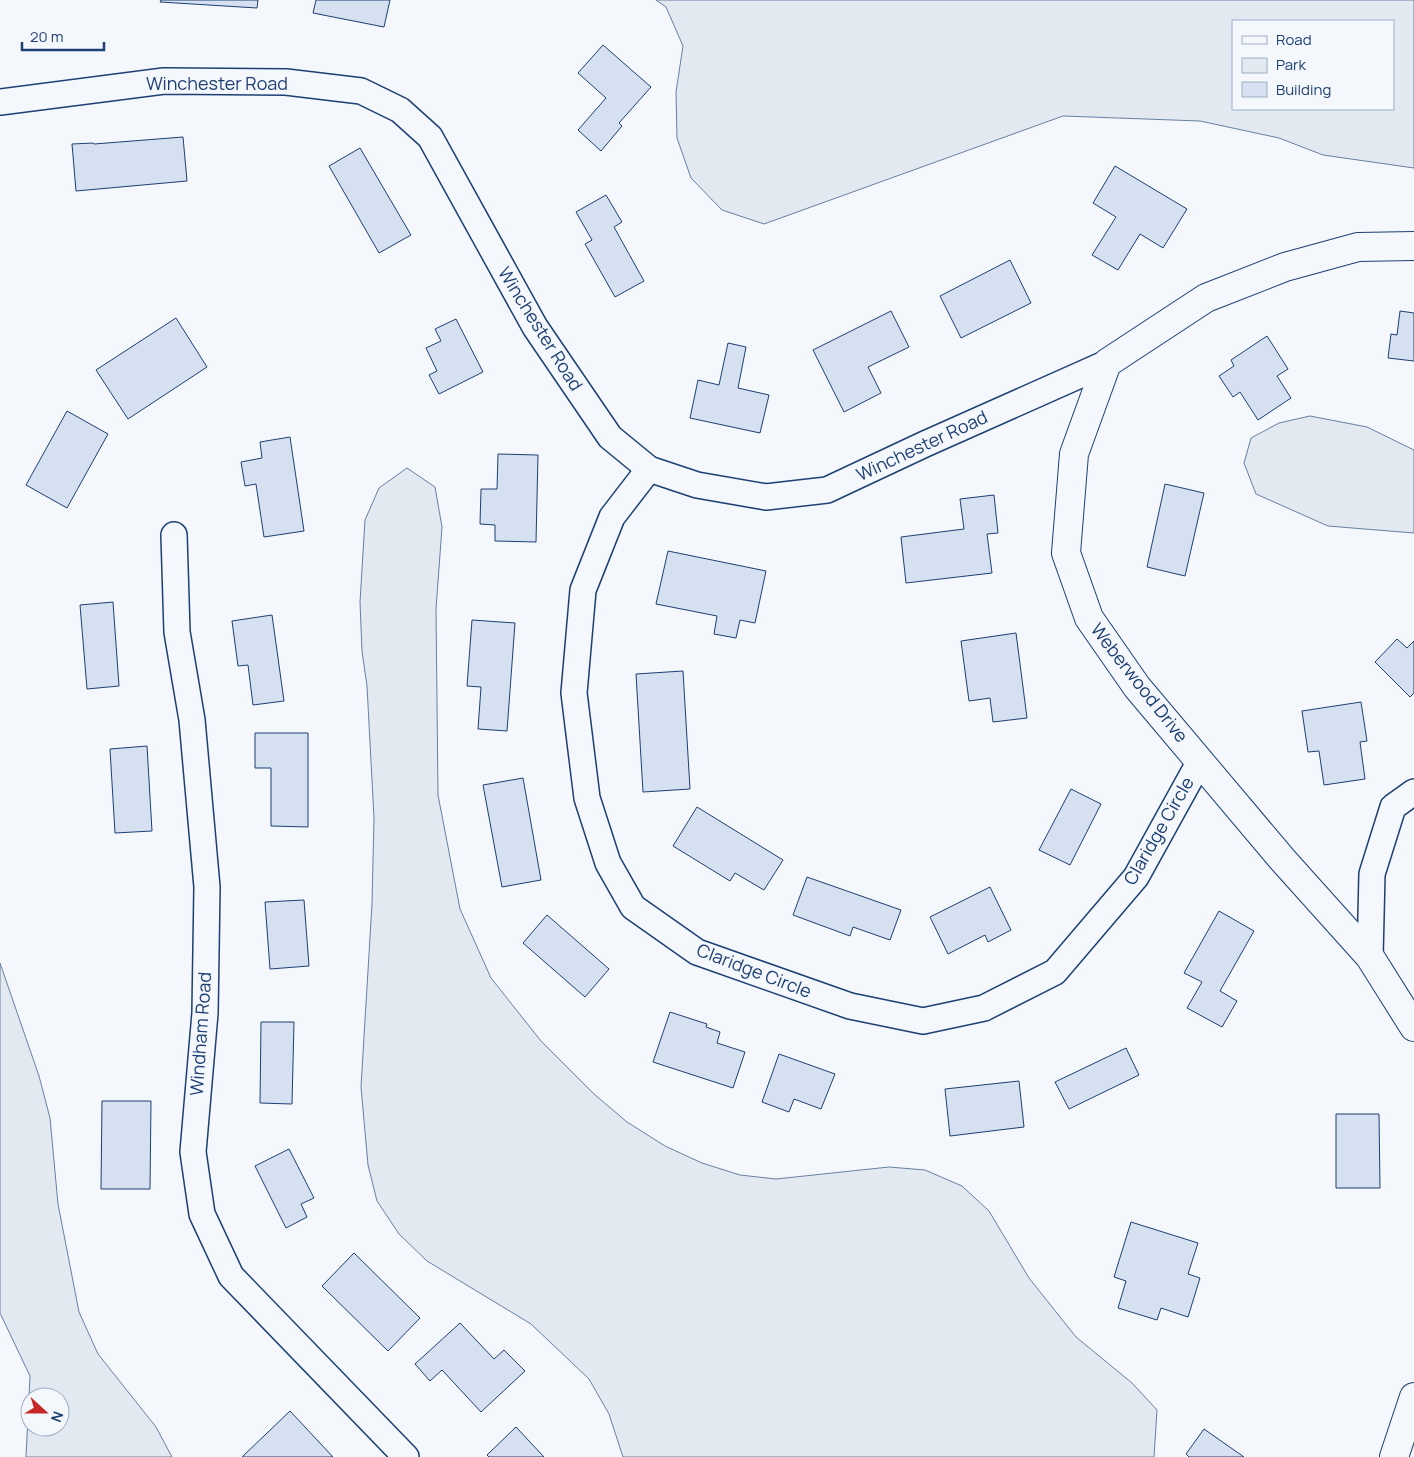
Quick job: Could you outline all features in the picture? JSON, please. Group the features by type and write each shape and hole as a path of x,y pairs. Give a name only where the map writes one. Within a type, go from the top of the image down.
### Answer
{"street":[{"name":"Winchester Road","path":"0,102 164,81 286,82 361,91 400,110 430,137 535,327 610,437 649,469 697,485 766,497 828,490 924,444 1107,363"},
{"path":"1107,363 1206,298 1285,267 1358,247 1414,246"},
{"name":"Weberwood Drive","path":"1107,363 1074,454 1066,553 1089,618 1137,686 1282,859 1370,957 1414,1027"},
{"name":"Claridge Circle","path":"649,469 612,517 583,590 574,693 588,798 608,864 633,907 697,952 850,1006 923,1021 984,1008 1055,972 1136,877 1200,761"},
{"name":"Windham Road","path":"174,535 177,632 192,720 207,887 205,1013 193,1152 202,1214 231,1276 406,1457"},
{"path":"1370,957 1372,874 1393,807 1414,792"},
{"path":"1394,1457 1414,1397"}],"green space":[{"path":"656,0 1414,0 1414,168 1323,155 1279,138 1200,121 1063,116 764,224 722,210 691,178 677,138 676,92 683,46 666,7"},
{"path":"1310,416 1367,427 1414,450 1414,533 1328,526 1256,494 1244,463 1251,438 1279,423"},
{"path":"407,468 435,487 442,527 436,609 438,795 460,909 491,978 541,1041 594,1094 627,1122 665,1146 702,1163 740,1175 776,1179 889,1167 925,1170 962,1186 989,1211 1029,1278 1076,1337 1132,1383 1157,1410 1154,1457 623,1457 609,1414 589,1379 531,1324 427,1261 399,1234 377,1201 368,1165 361,1087 372,904 374,818 367,686 362,651 360,602 365,520 379,488"},
{"path":"0,963 39,1076 50,1118 58,1204 79,1312 98,1354 156,1427 172,1457 26,1457 27,1437 70,1437 70,1387 29,1387 30,1376 0,1313"}],"building":[{"path":"161,0 258,0 257,8 160,2"},
{"path":"316,0 390,0 384,27 313,13"},
{"path":"603,45 651,87 619,123 622,126 601,151 578,130 606,98 578,73"},
{"path":"183,137 187,181 76,191 72,144"},
{"path":"360,148 411,235 379,253 329,166"},
{"path":"1115,166 1187,209 1163,248 1140,234 1118,270 1092,255 1116,217 1093,203"},
{"path":"606,195 622,222 614,227 644,281 615,297 585,244 592,240 576,212"},
{"path":"1010,260 1031,303 961,338 940,296"},
{"path":"891,311 909,347 868,367 881,393 844,412 813,350"},
{"path":"1400,311 1414,313 1414,361 1388,358 1391,334 1397,335"},
{"path":"176,318 207,367 128,419 96,370"},
{"path":"456,319 483,372 439,394 429,375 437,371 426,348 441,341 435,329"},
{"path":"1267,336 1288,369 1277,376 1291,398 1258,420 1240,392 1233,397 1219,376 1234,366 1231,360"},
{"path":"728,343 746,347 738,388 769,395 760,433 690,418 698,380 719,385"},
{"path":"67,411 108,434 67,508 26,485"},
{"path":"290,437 304,531 264,537 256,484 245,486 241,462 262,458 260,442"},
{"path":"498,454 538,455 536,542 495,541 495,525 480,524 481,489 497,489"},
{"path":"1165,484 1204,493 1185,576 1147,567"},
{"path":"994,495 998,533 987,534 992,573 906,583 901,537 964,529 960,499"},
{"path":"668,551 766,571 755,623 740,620 736,638 714,634 717,616 656,604"},
{"path":"113,602 119,686 87,689 80,605"},
{"path":"272,615 284,701 253,705 248,665 238,666 232,621"},
{"path":"472,620 515,623 507,731 478,729 481,687 467,686"},
{"path":"1016,633 1027,718 993,722 990,698 969,701 961,641"},
{"path":"1397,639 1407,648 1414,641 1414,693 1410,697 1375,662"},
{"path":"683,671 690,789 643,792 636,674"},
{"path":"1361,702 1367,741 1360,742 1365,779 1324,785 1319,751 1308,752 1302,711"},
{"path":"255,733 308,733 308,827 271,826 271,768 255,768"},
{"path":"147,746 152,831 115,833 110,749"},
{"path":"523,778 541,880 502,887 483,785"},
{"path":"1071,789 1101,804 1070,865 1039,850"},
{"path":"697,807 783,860 764,890 735,873 730,881 673,846"},
{"path":"807,877 901,910 890,940 853,927 850,936 793,915"},
{"path":"990,887 1011,930 988,942 985,935 948,954 930,917"},
{"path":"304,900 309,966 270,969 265,902"},
{"path":"1219,911 1254,931 1220,991 1237,1001 1222,1027 1187,1008 1202,982 1184,973"},
{"path":"547,915 609,969 585,997 523,943"},
{"path":"670,1012 707,1024 706,1027 720,1032 717,1043 745,1052 733,1088 653,1062"},
{"path":"261,1022 294,1022 292,1104 260,1103"},
{"path":"1126,1048 1139,1075 1069,1109 1055,1082"},
{"path":"779,1054 835,1074 821,1109 794,1099 789,1112 762,1102"},
{"path":"1019,1081 1024,1127 950,1136 945,1089"},
{"path":"102,1101 151,1101 150,1189 101,1189"},
{"path":"1336,1114 1379,1114 1380,1188 1336,1188"},
{"path":"289,1149 314,1198 301,1204 307,1217 286,1228 255,1166"},
{"path":"1131,1222 1198,1243 1188,1274 1200,1278 1188,1317 1161,1308 1157,1320 1118,1308 1126,1281 1114,1277"},
{"path":"354,1253 420,1318 388,1351 322,1286"},
{"path":"460,1323 494,1359 504,1350 525,1371 481,1412 442,1370 430,1381 415,1364"},
{"path":"290,1411 333,1457 242,1457"},
{"path":"516,1427 544,1457 489,1457 487,1455"},
{"path":"1204,1429 1244,1457 1189,1457 1186,1454"}]}
